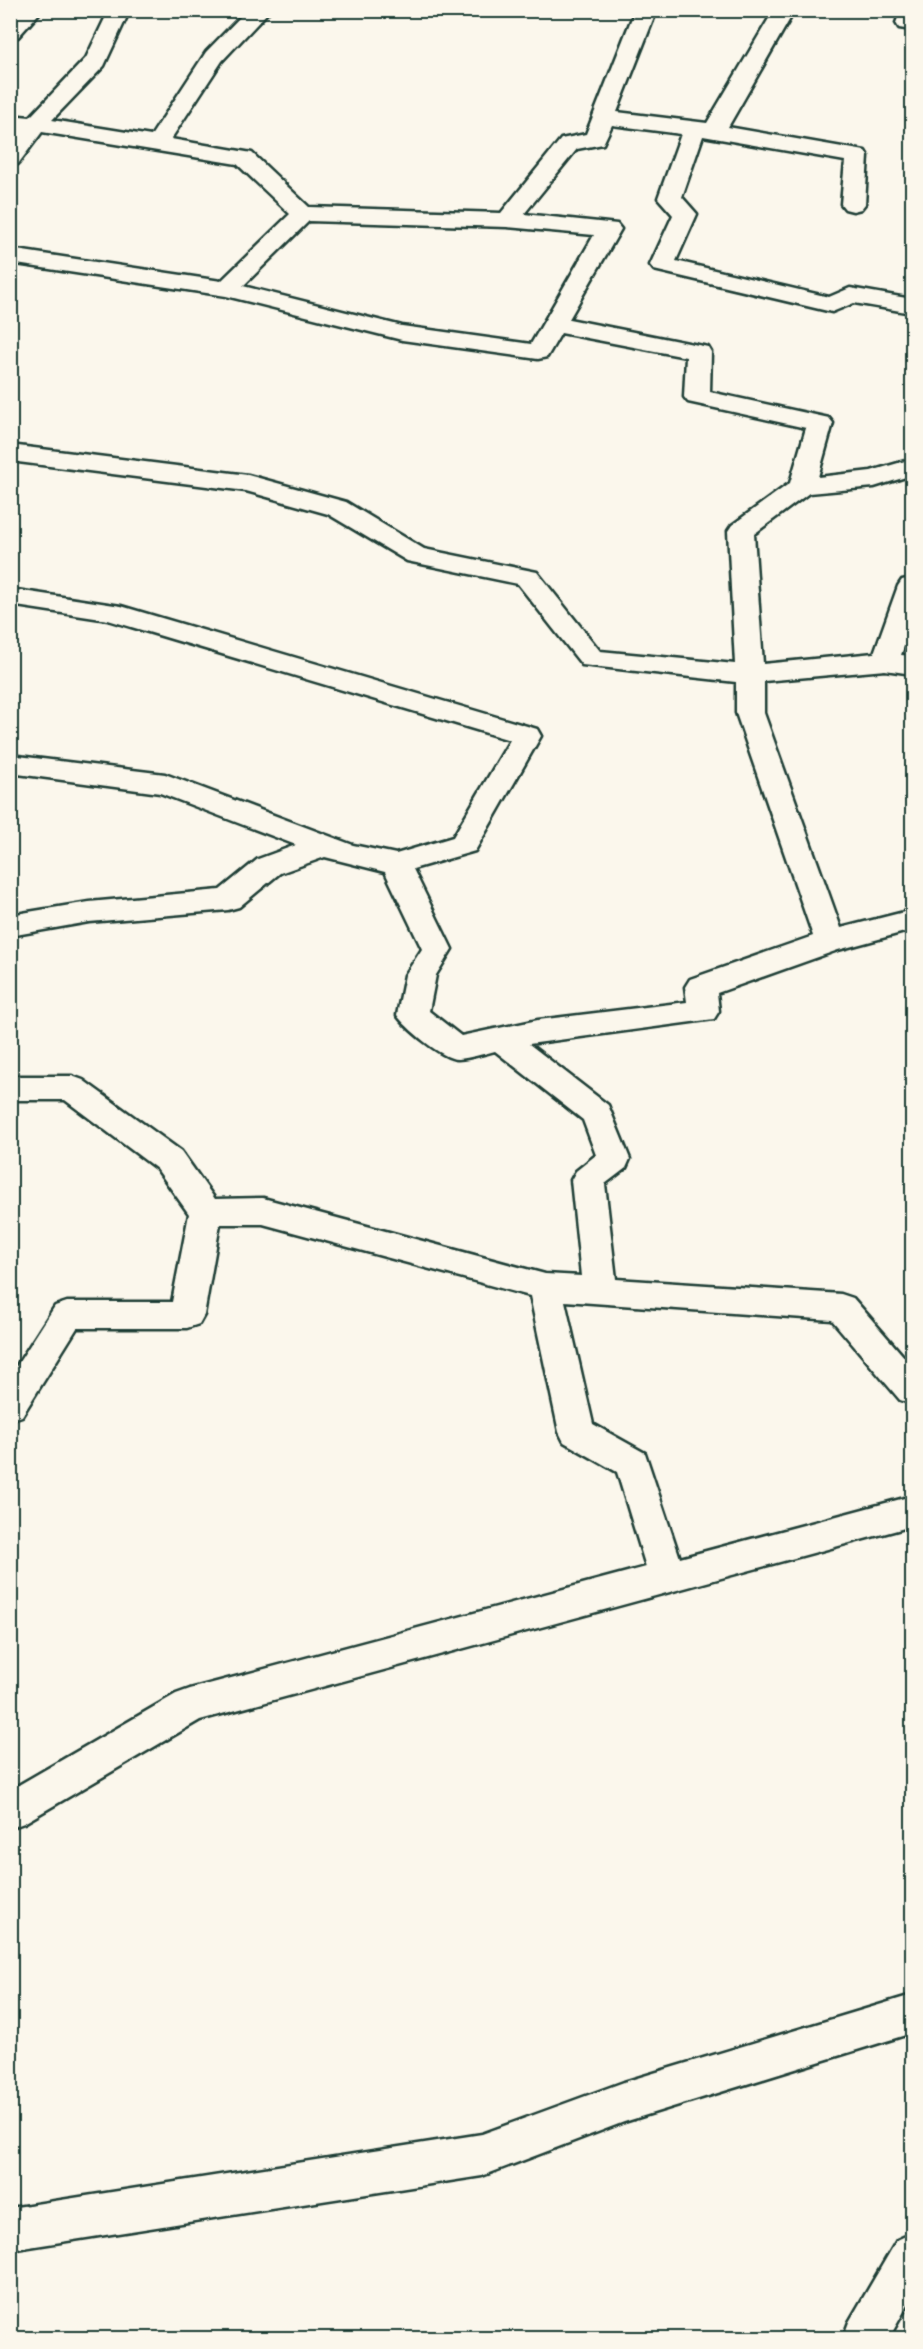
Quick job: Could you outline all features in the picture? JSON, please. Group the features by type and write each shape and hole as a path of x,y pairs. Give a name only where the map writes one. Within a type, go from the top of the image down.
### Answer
{"street":[{"path":"10,32 32,10"},
{"path":"10,159 36,124 96,61 120,10"},
{"path":"157,144 214,57 260,10"},
{"path":"507,220 569,144 595,139 646,10"},
{"path":"785,10 704,130 670,198 685,214 662,265 832,304 850,295 912,306"},
{"path":"912,10 907,23 912,24"},
{"path":"604,117 704,130 857,156 853,204"},
{"path":"10,122 36,124 244,158 303,214 507,220 609,229 538,352 402,333 226,289 10,256"},
{"path":"226,289 303,214"},
{"path":"555,324 699,352 697,397 820,423 802,486"},
{"path":"12,461 248,483 337,508 416,555 527,578 592,659 750,674 885,660 912,665"},
{"path":"830,941 750,713 750,674 741,531 802,486 874,479 912,467"},
{"path":"885,660 912,586"},
{"path":"10,597 111,612 527,736 464,844 396,864 347,854 165,783 10,764"},
{"path":"10,926 89,912 228,900 269,866 325,846"},
{"path":"396,864 437,949 421,975 413,1014 456,1048 538,1031 703,1011 701,987 830,941 912,920"},
{"path":"501,1039 597,1113 614,1159 588,1180 600,1291"},
{"path":"10,1088 72,1088 169,1160 206,1212 187,1316 67,1315 10,1406"},
{"path":"206,1212 263,1211 545,1287 841,1307 912,1390"},
{"path":"545,1287 577,1432 632,1463 668,1577"},
{"path":"10,1811 190,1706 912,1511"},
{"path":"10,2229 482,2155 624,2102 912,2014"},
{"path":"865,2338 912,2255"}]}
